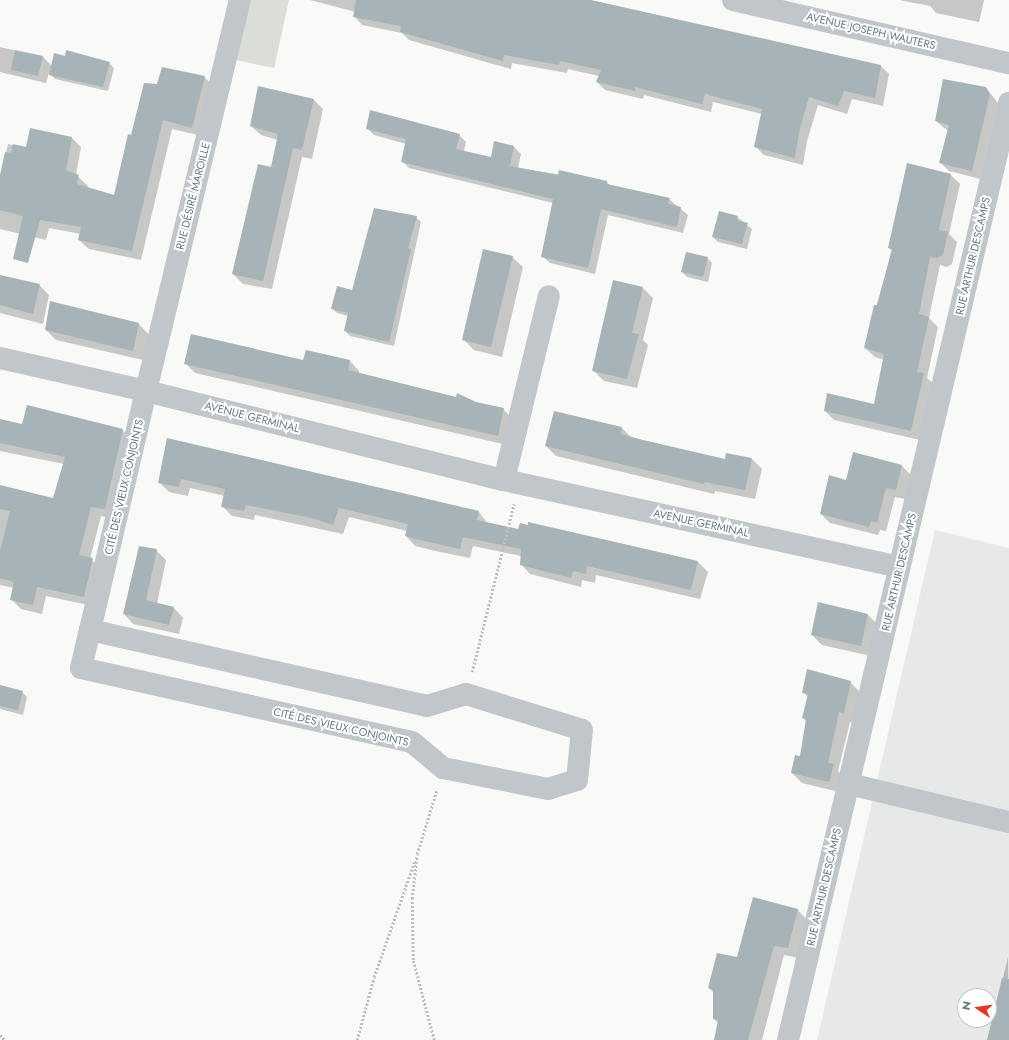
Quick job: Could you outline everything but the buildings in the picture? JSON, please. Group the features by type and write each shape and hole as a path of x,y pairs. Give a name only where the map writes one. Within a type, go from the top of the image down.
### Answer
{"street":[{"name":"RUE DÉSIRÉ MAROILLE","path":"146,391 240,0"},
{"name":"AVENUE JOSEPH WAUTERS","path":"733,0 1009,63"},
{"name":"RUE ARTHUR DESCAMPS","path":"788,1040 1009,103"},
{"path":"511,481 549,296"},
{"name":"AVENUE GERMINAL","path":"0,358 146,391 511,481 899,567"},
{"name":"CITÉ DES VIEUX CONJOINTS","path":"146,391 81,668 412,742 443,768 548,789 577,780 582,730 466,694"},
{"path":"90,630 427,706 466,694"},
{"path":"848,784 1009,822"}],"path":[{"path":"466,694 511,481"},
{"path":"357,1040 374,977 417,854 443,768"},
{"path":"417,854 412,899 413,960 434,1040"},
{"path":"0,1036 5,1040"}],"shaded area":[{"path":"249,0 289,0 274,68 235,60"},
{"path":"935,530 1009,548 1009,1040 817,1040"}]}
